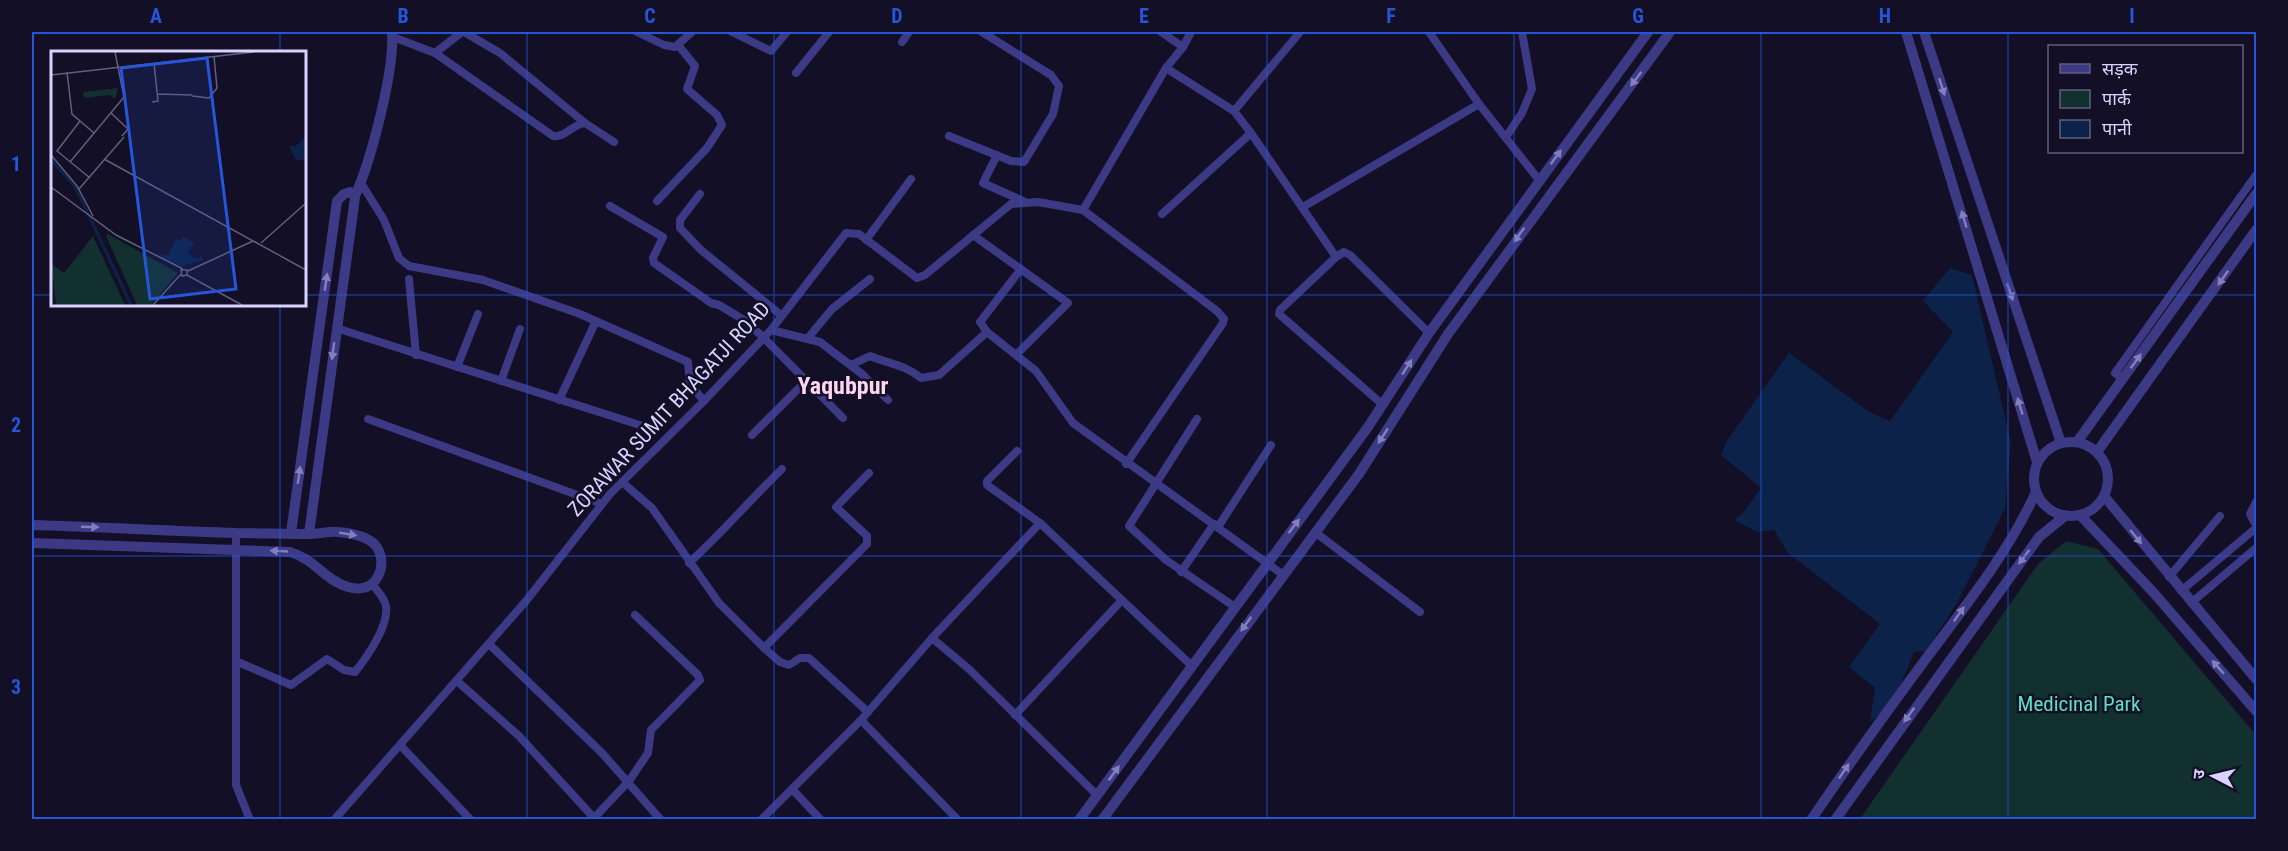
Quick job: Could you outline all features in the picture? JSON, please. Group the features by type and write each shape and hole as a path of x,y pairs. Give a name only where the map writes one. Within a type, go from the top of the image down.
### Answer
{"street":[{"path":"435,53 463,32 500,53 585,123 614,142"},
{"path":"637,32 664,45 679,46 695,66 687,89 717,115 722,125 707,148 657,201"},
{"path":"679,46 692,32"},
{"path":"732,32 771,51 787,32"},
{"path":"796,73 829,32"},
{"path":"902,42 909,32"},
{"path":"949,136 997,156 1019,163 1024,162 1053,114 1059,86 1051,75 982,32"},
{"path":"1161,32 1183,46"},
{"path":"1083,210 1166,68 1191,32"},
{"path":"1234,111 1300,32"},
{"path":"1429,32 1479,104 1539,180"},
{"path":"1506,137 1522,113 1532,90 1522,32"},
{"path":"1079,819 1383,405 1433,329 1648,32"},
{"path":"1102,819 1282,574 1359,474 1448,334 1670,32"},
{"path":"1906,32 2037,462"},
{"path":"1924,32 2061,443"},
{"path":"309,534 355,196 361,183 385,91 393,50 392,34 435,53 553,136 562,136 575,126 585,123"},
{"path":"1166,68 1234,111 1336,257"},
{"path":"1303,207 1479,104"},
{"path":"1162,214 1251,133"},
{"path":"997,156 983,183 1026,202"},
{"path":"2123,378 2115,373 2256,175"},
{"path":"911,179 866,240 917,278 925,275 1011,204 1026,202 1083,210 1224,319 1126,464"},
{"path":"361,183 384,220 399,258 409,266 483,280 596,321 688,362 690,384 705,401"},
{"path":"291,533 338,201 344,194 350,192 355,196"},
{"path":"700,194 680,220 680,228 700,250 781,315"},
{"path":"2077,442 2256,194"},
{"path":"610,206 663,238 653,258 654,263 711,303 719,305 744,320 843,418"},
{"path":"2097,452 2256,230"},
{"name":"ZORAWAR SUMIT BHAGATJI ROAD","path":"334,819 489,644 602,504 705,401 771,330 846,233 853,232 866,240"},
{"path":"973,235 1068,303 1016,355"},
{"path":"1383,405 1280,314 1280,310 1344,252 1433,329 1448,334"},
{"path":"1021,269 980,322 987,332 1036,370 1073,423 1126,464 1216,525 1282,574"},
{"path":"409,279 416,355"},
{"path":"808,338 832,309 870,279"},
{"path":"457,367 478,314"},
{"path":"559,400 596,321"},
{"path":"336,328 646,427"},
{"path":"501,381 520,329"},
{"path":"771,330 820,342 851,366 888,400"},
{"path":"851,366 870,356 895,366 908,367 921,378 939,375 987,332"},
{"path":"752,435 805,382"},
{"path":"368,419 602,504"},
{"path":"1197,419 1129,526 1182,572 1235,607"},
{"path":"2077,442 2097,452 2108,473 2104,496 2094,508 2080,515 2065,516 2044,506 2036,492 2033,477 2037,462 2047,450 2061,443 2077,442"},
{"path":"1182,572 1271,445"},
{"path":"1017,451 986,484 1040,523 1192,666"},
{"path":"689,563 726,529 736,513 782,469"},
{"path":"764,648 867,544 867,536 836,507 869,472"},
{"path":"622,482 652,507 709,592 764,648 780,662 789,665 800,658 809,658 868,712"},
{"path":"1811,819 1864,742 1963,608 2022,522 2036,492"},
{"path":"2104,496 2256,679"},
{"path":"2181,591 2256,526 2250,514 2256,502"},
{"path":"2080,515 2153,592 2256,711"},
{"path":"1834,819 2039,537 2065,516"},
{"path":"2169,577 2220,516"},
{"path":"761,819 861,720 932,638 1040,523"},
{"path":"32,525 236,533 336,532 358,535 372,542 378,548 380,561 379,573 373,585 368,589 357,590 344,586 300,554 235,549 32,543"},
{"path":"1315,532 1420,612"},
{"path":"236,533 238,662 236,785 250,819"},
{"path":"2191,603 2256,548"},
{"path":"238,662 291,685 327,659 344,670 354,672 379,633 386,615 383,597 373,585"},
{"path":"1015,716 1122,600"},
{"path":"457,681 519,736 594,818 629,781 651,748 651,730 700,680 635,615"},
{"path":"932,638 970,670 1097,795"},
{"path":"489,644 629,781 662,819"},
{"path":"861,720 958,819"},
{"path":"401,746 471,819"},
{"path":"792,789 821,819"}],"green space":[{"name":"Medicinal Park","path":"2066,541 2098,549 2256,735 2256,819 1860,819 2038,564"}],"water":[{"path":"1950,268 1972,275 2011,443 2005,508 1957,603 1926,651 1914,652 1893,703 1870,722 1875,688 1849,667 1880,624 1788,553 1774,530 1757,532 1734,520 1743,513 1761,488 1721,455 1726,442 1789,353 1868,411 1890,421 1953,332 1923,301"}],"district":[{"name":"Yaqubpur","path":"843,386"}]}
